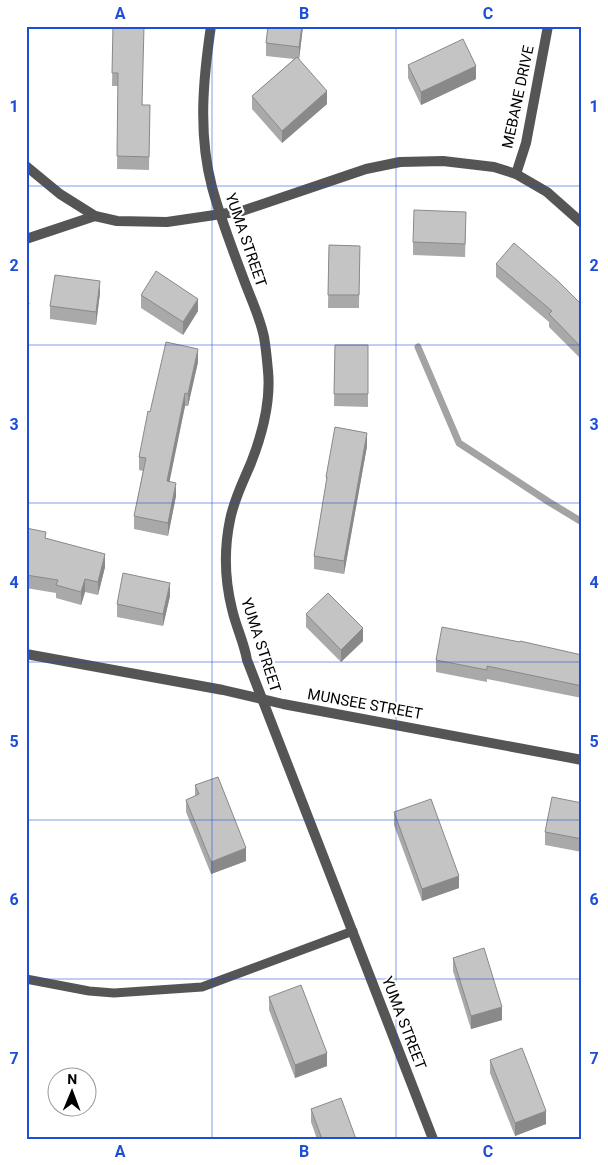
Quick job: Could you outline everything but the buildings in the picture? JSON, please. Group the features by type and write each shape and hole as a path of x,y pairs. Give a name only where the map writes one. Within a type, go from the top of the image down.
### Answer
{"street":[{"name":"YUMA STREET","path":"211,26 203,91 204,138 212,187 240,271 260,319 268,373 266,410 262,428 240,485 230,520 226,574 232,610 244,643 247,660 262,700 433,1139"},
{"name":"MEBANE DRIVE","path":"516,174 526,143 548,26"},
{"path":"26,166 60,194 95,216 118,221 167,222 242,211 366,168 400,162 443,161 494,167 516,174 547,192 582,223"},
{"path":"26,239 95,216"},
{"name":"MUNSEE STREET","path":"26,654 223,690 262,700 582,760"}],"lane":[{"path":"26,978 90,991 114,993 202,988 353,931"}],"waterway":[{"path":"418,347 459,443 582,522"}]}
